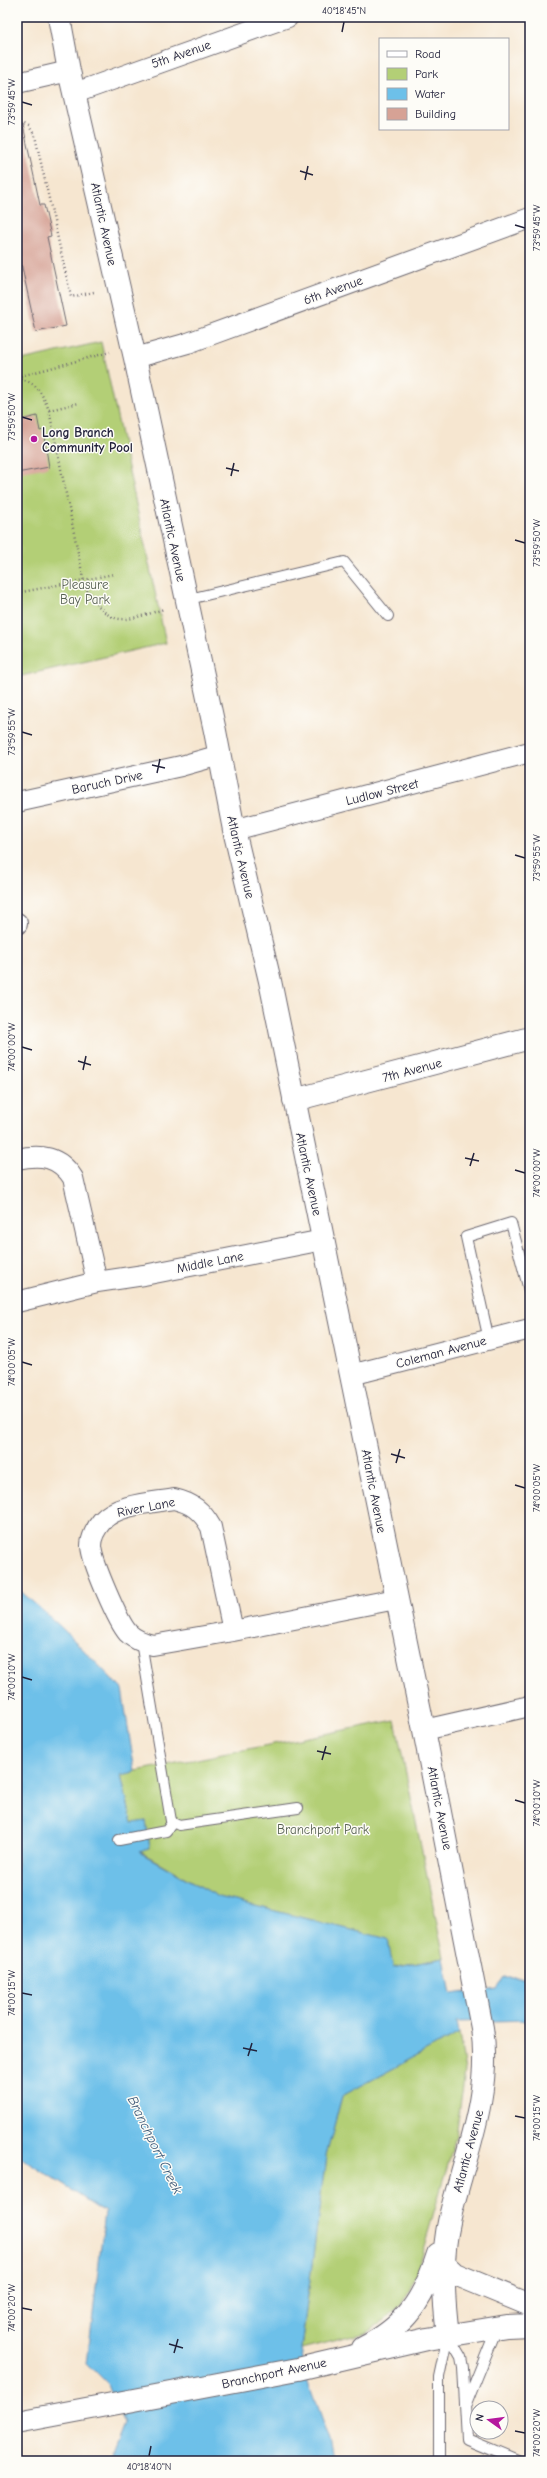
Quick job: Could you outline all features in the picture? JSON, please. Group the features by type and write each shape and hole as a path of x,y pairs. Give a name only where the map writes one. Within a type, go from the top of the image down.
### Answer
{"street":[{"name":"Atlantic Avenue","path":"59,17 69,71 135,358 185,600 220,756 234,830 270,981 424,1730 482,2028 483,2074 476,2126 450,2216 443,2263 448,2335"},
{"name":"5th Avenue","path":"75,92 288,17"},
{"path":"17,83 69,71"},
{"name":"6th Avenue","path":"135,358 188,343 530,218"},
{"name":"Ludlow Street","path":"234,830 530,752"},
{"name":"Baruch Drive","path":"17,802 220,756"},
{"name":"7th Avenue","path":"294,1100 530,1038"},
{"path":"17,1159 44,1156 55,1160 67,1168 73,1178 97,1282"},
{"name":"Middle Lane","path":"17,1302 97,1282 144,1275 323,1240"},
{"name":"Coleman Avenue","path":"351,1375 530,1328"},
{"name":"River Lane","path":"141,1642 124,1627 93,1560 91,1545 94,1533 102,1521 117,1511 174,1499 197,1508 206,1517 211,1527 233,1631"},
{"path":"141,1642 162,1645 396,1599"},
{"path":"424,1730 530,1706"},
{"path":"343,2358 380,2340 413,2310 432,2272 450,2216"},
{"path":"443,2263 455,2274 530,2305"},
{"name":"Branchport Avenue","path":"17,2422 310,2366 448,2335 497,2327 530,2325"}],"lane":[{"path":"185,600 344,562 388,616"},
{"path":"489,1340 466,1237 511,1223 530,1294"},
{"path":"141,1642 170,1817 173,1822 179,1825 298,1808"},
{"path":"119,1840 166,1831 173,1822"},
{"path":"465,2406 497,2327"},
{"name":"Atlantic Avenue","path":"448,2335 461,2357 467,2439 520,2461"},
{"name":"Atlantic Avenue","path":"439,2461 439,2377 448,2335"}],"path":[{"path":"17,121 28,126 35,136 71,297 94,292"},
{"path":"17,298 20,312 17,312"},
{"path":"17,378 110,352"},
{"path":"17,378 29,381 37,386 49,410 82,581 98,608 114,618 136,618 164,609"},
{"path":"49,410 79,403"},
{"path":"17,593 114,574"}],"green space":[{"name":"Pleasure Bay Park","path":"101,342 166,643 17,677 17,361"},
{"name":"Branchport Park","path":"395,1720 444,1958 392,1968 388,1939 219,1897 139,1851 150,1849 146,1821 132,1824 121,1774"},
{"path":"459,2033 465,2071 456,2136 416,2274 401,2305 384,2321 365,2333 301,2349 326,2156 342,2096"}],"water":[{"name":"Branchport Creek","path":"17,1588 60,1626 122,1689 135,1772 121,1775 132,1823 146,1821 150,1849 139,1852 219,1897 388,1939 393,1968 444,1958 451,1994 497,1988 504,1978 530,1978 530,2020 457,2022 459,2033 342,2096 326,2156 301,2349 308,2382 329,2440 333,2461 109,2461 124,2423 108,2384 87,2363 105,2212 17,2155"}],"building":[{"path":"17,125 23,125 40,205 44,205 51,236 47,237 66,326 36,332 17,244"},
{"path":"37,416 40,431 43,430 49,467 17,473 17,421"}],"place":[{"name":"Long Branch Community Pool","path":"34,439"}]}
